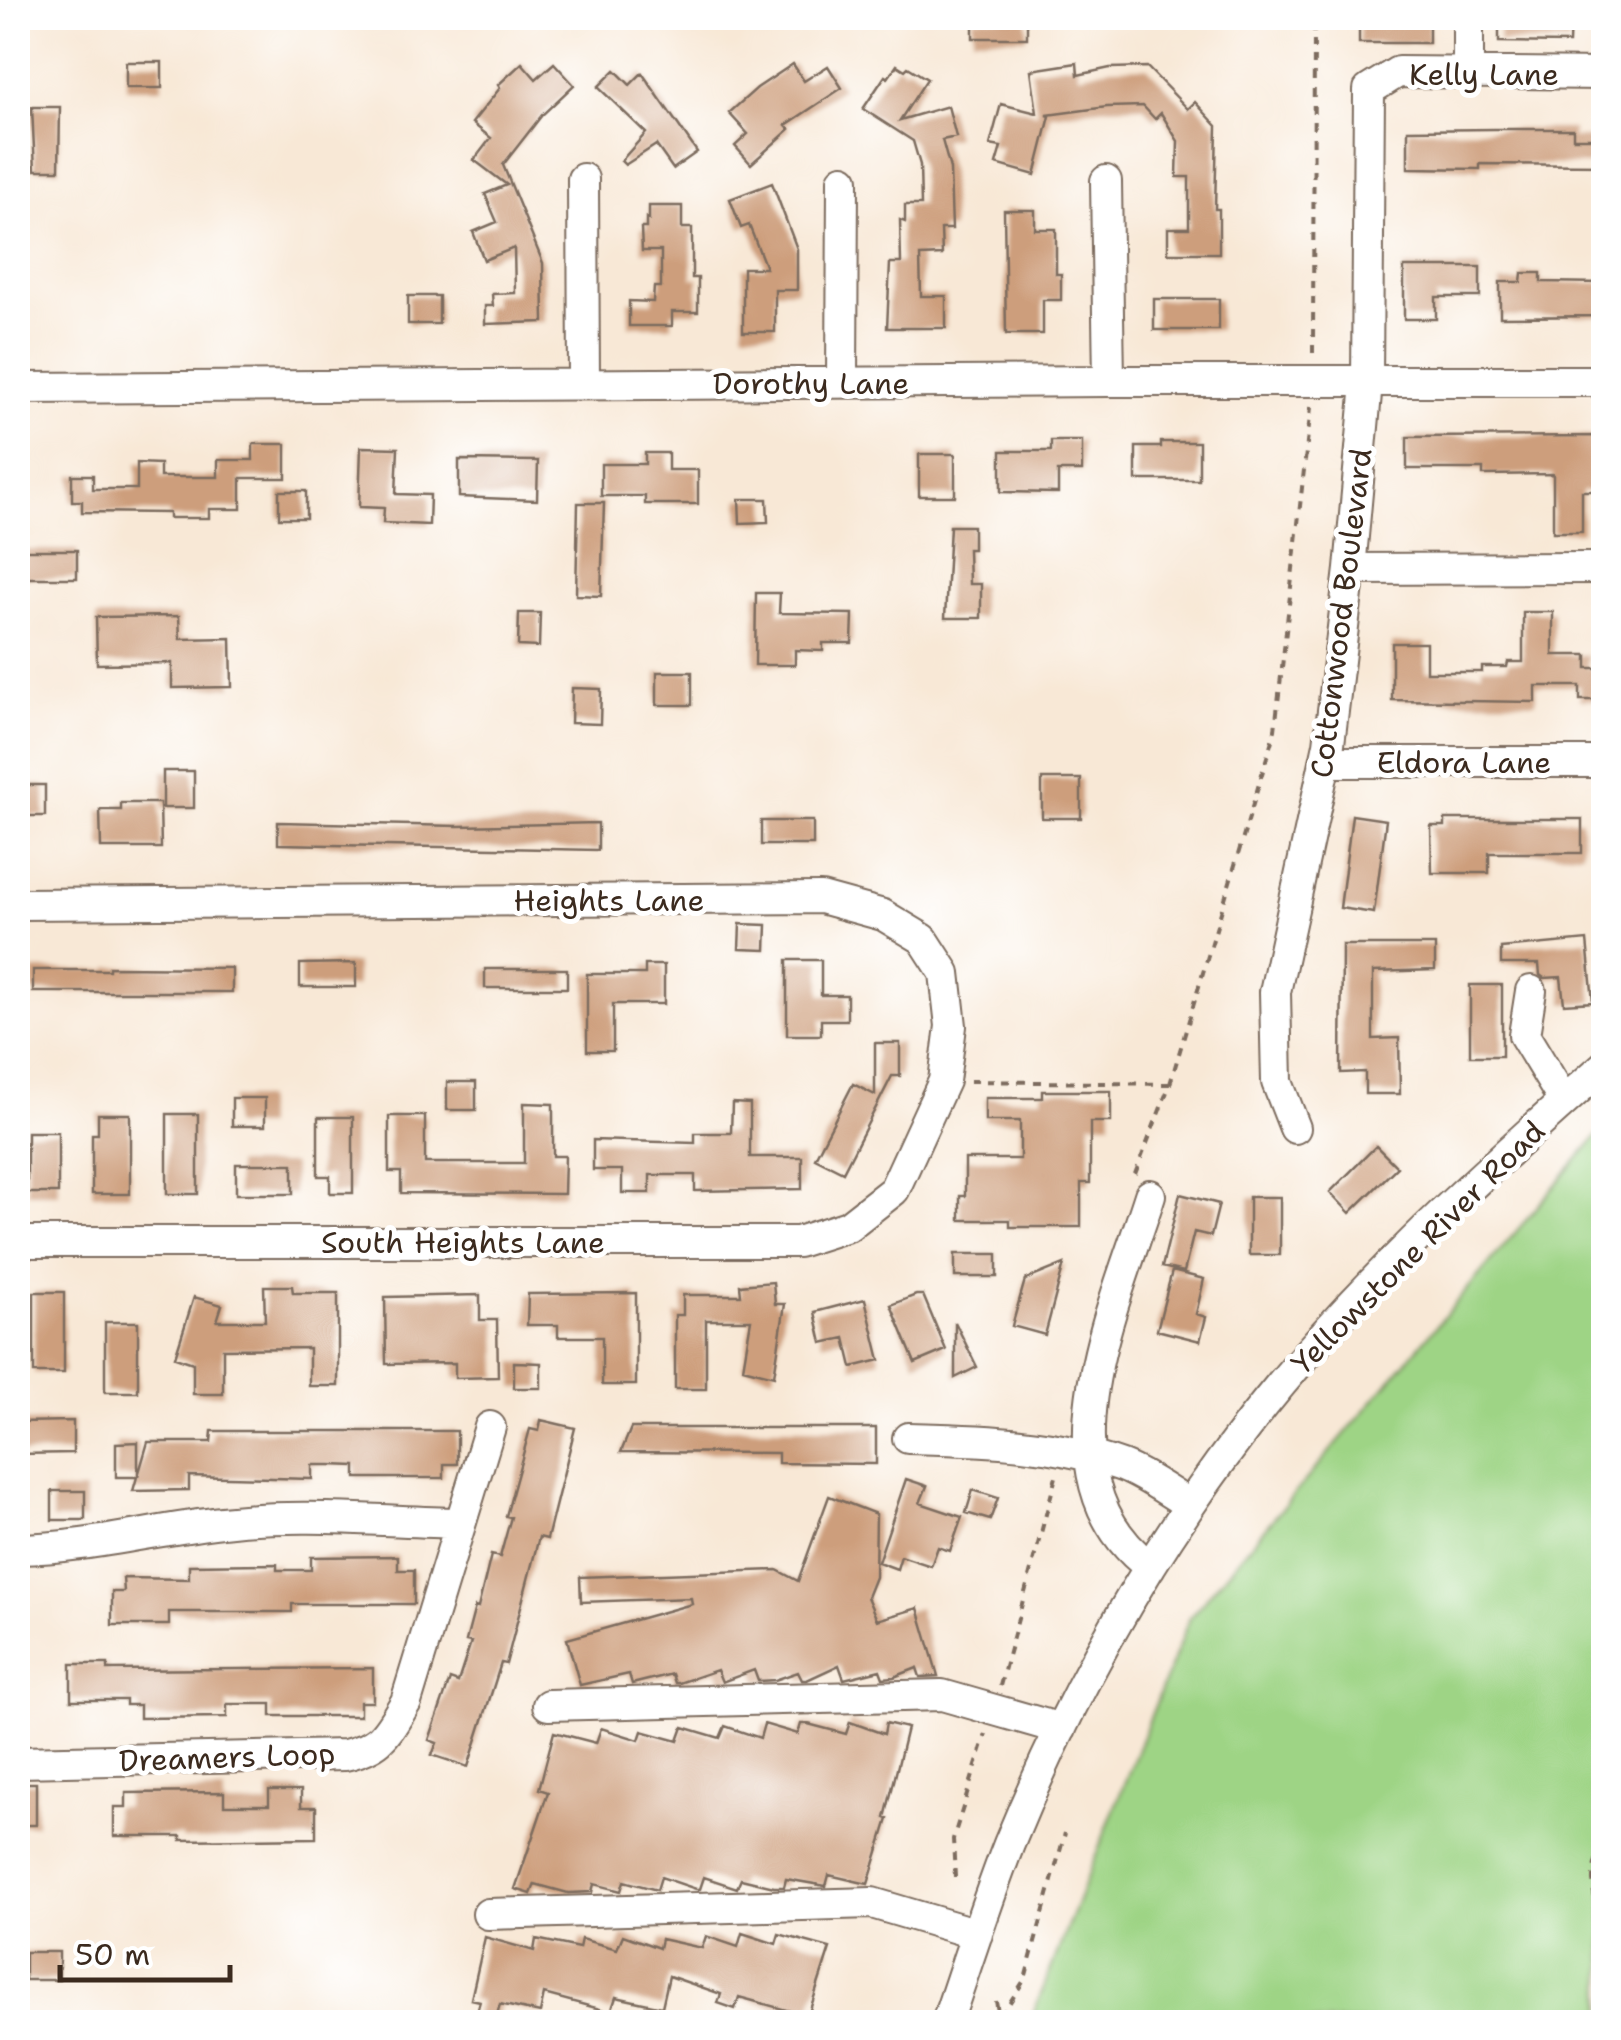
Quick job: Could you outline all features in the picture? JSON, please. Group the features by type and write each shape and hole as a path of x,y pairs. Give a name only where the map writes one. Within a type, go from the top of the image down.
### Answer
{"street":[{"path":"1468,18 1468,72"},
{"name":"Kelly Lane","path":"1369,90 1398,72 1604,74"},
{"name":"Cottonwood Boulevard","path":"1295,1128 1277,1082 1275,992 1325,762 1350,569 1367,383 1369,90"},
{"path":"583,179 584,384"},
{"path":"842,382 843,180"},
{"path":"1106,181 1110,380"},
{"name":"Dorothy Lane","path":"18,388 1110,380 1604,381"},
{"path":"1350,569 1604,568"},
{"name":"Eldora Lane","path":"1325,762 1604,762"},
{"name":"Heights Lane","path":"18,904 821,898 882,915 923,939 945,973 951,1026 944,1081 894,1190"},
{"path":"1531,991 1524,1035 1564,1100"},
{"name":"Yellowstone River Road","path":"947,2022 1008,1847 1061,1729 1150,1567 1190,1505 1266,1404 1380,1276 1468,1188 1604,1066"},
{"path":"1143,1184 1076,1453 1106,1516 1150,1567"},
{"name":"South Heights Lane","path":"18,1242 798,1242 848,1226 894,1190"},
{"name":"Dreamers Loop","path":"18,1762 345,1755 371,1749 406,1702 490,1427"},
{"path":"908,1438 1004,1440 1076,1453 1126,1468 1190,1505"},
{"path":"18,1549 106,1541 224,1522 292,1518 458,1523"},
{"path":"548,1705 942,1694 1061,1729"},
{"path":"488,1914 872,1903 977,1934"}],"path":[{"path":"1143,1184 1275,730 1313,382 1314,18"},
{"path":"944,1081 1170,1084"},
{"path":"956,1877 953,1838 1076,1453"},
{"path":"1001,2019 1024,1979 1065,1833"},
{"path":"1604,1845 1597,1854 1592,1899 1604,1928"},
{"path":"1591,2022 1604,1989"},
{"path":"996,2000 1001,2019"}],"green space":[{"path":"1603,1129 1603,2022 1030,2022 1190,1617"}],"building":[{"path":"973,18 1027,18 1027,38 973,38"},
{"path":"1359,18 1429,18 1429,43 1359,43"},
{"path":"1499,18 1570,18 1569,43 1499,42"},
{"path":"126,62 162,62 162,88 126,88"},
{"path":"522,63 536,79 554,63 574,85 542,115 503,165 543,263 544,322 485,324 485,306 493,306 492,294 515,293 514,248 484,260 473,232 497,222 485,194 507,185 474,160 491,138 472,123 500,88 498,85"},
{"path":"1077,63 1078,75 1110,68 1147,67 1188,109 1195,102 1217,126 1215,209 1219,209 1219,253 1168,253 1168,228 1189,228 1189,177 1177,177 1178,141 1161,113 1155,119 1143,106 1047,115 1050,116 1035,175 996,164 1001,147 990,145 1001,104 1037,113 1031,70"},
{"path":"793,64 804,81 828,66 842,88 786,125 790,129 751,164 735,146 748,134 729,113"},
{"path":"897,65 927,79 900,120 948,106 956,137 942,140 950,169 952,229 941,229 942,255 920,256 921,296 946,296 946,328 887,328 890,263 901,263 900,220 905,222 905,205 921,205 920,165 913,141 863,109"},
{"path":"615,70 630,85 642,73 697,152 673,169 656,145 625,165 621,161 646,133 598,87"},
{"path":"32,107 60,107 59,170 35,170"},
{"path":"1573,129 1573,138 1604,138 1604,165 1408,168 1408,130"},
{"path":"772,183 797,249 797,290 775,290 775,332 743,332 743,268 766,268 749,225 741,228 730,199"},
{"path":"649,206 682,206 682,228 692,228 692,278 698,278 698,312 672,312 672,326 629,326 629,301 653,302 654,287 661,287 661,251 642,251 641,228 646,228 646,218 649,220"},
{"path":"1004,210 1035,210 1035,229 1056,229 1056,274 1061,274 1061,300 1043,300 1043,334 1006,334"},
{"path":"1404,267 1480,267 1480,297 1436,297 1436,319 1404,319"},
{"path":"1522,273 1541,273 1541,282 1604,283 1604,316 1500,317 1500,282 1521,282"},
{"path":"408,296 439,296 439,324 408,324"},
{"path":"1154,299 1219,299 1219,330 1154,330"},
{"path":"1604,436 1602,491 1582,491 1582,532 1553,532 1553,474 1483,475 1483,469 1407,469 1407,437"},
{"path":"1051,441 1082,441 1082,471 1058,471 1058,493 1001,492 1001,451 1051,451"},
{"path":"1161,442 1199,442 1199,480 1136,480 1136,447 1161,447"},
{"path":"253,444 286,444 286,478 241,478 241,509 209,509 209,518 169,518 169,513 82,512 82,501 72,501 72,475 93,475 93,489 137,489 137,463 160,464 160,477 218,477 218,460 253,460"},
{"path":"361,447 398,448 396,494 430,495 429,525 383,523 384,508 359,507"},
{"path":"645,453 668,453 668,470 698,470 698,504 645,504 645,496 601,496 601,464 645,464"},
{"path":"919,454 955,454 955,496 919,496"},
{"path":"459,460 538,461 537,500 459,497"},
{"path":"279,491 306,491 306,518 279,518"},
{"path":"739,499 767,499 768,522 740,523"},
{"path":"578,503 604,503 601,596 576,595"},
{"path":"950,526 973,526 973,549 968,549 969,584 981,584 981,618 945,618"},
{"path":"18,550 77,550 77,578 18,578"},
{"path":"756,593 780,593 779,613 853,614 852,643 823,643 823,651 795,650 795,665 755,665"},
{"path":"1523,612 1553,612 1553,655 1587,655 1587,668 1604,668 1604,700 1580,700 1580,686 1536,686 1536,702 1392,700 1392,643 1426,643 1426,672 1482,672 1482,667 1507,667 1508,662 1523,662"},
{"path":"519,613 540,613 539,647 518,646"},
{"path":"179,616 180,639 231,638 232,687 172,688 172,663 97,664 96,617"},
{"path":"657,672 692,672 692,705 657,705"},
{"path":"572,688 601,689 600,724 571,723"},
{"path":"163,771 194,771 194,808 163,808"},
{"path":"1042,779 1081,779 1081,818 1042,818"},
{"path":"18,785 45,785 45,816 18,816"},
{"path":"121,803 160,803 161,848 101,848 100,810 121,810"},
{"path":"1352,815 1386,820 1374,913 1340,908"},
{"path":"1445,819 1582,819 1582,853 1489,853 1489,873 1432,873 1431,826 1445,826"},
{"path":"761,821 813,821 813,845 761,845"},
{"path":"278,822 458,826 598,823 598,850 278,844"},
{"path":"740,924 767,925 766,950 739,949"},
{"path":"1587,940 1593,1002 1564,1004 1561,977 1544,978 1539,964 1501,964 1501,948"},
{"path":"1342,945 1435,945 1435,970 1373,972 1373,1039 1399,1038 1400,1094 1365,1094 1365,1072 1341,1073"},
{"path":"787,960 821,960 821,995 847,995 847,1020 821,1020 821,1035 787,1035"},
{"path":"356,963 356,987 300,987 300,964"},
{"path":"645,965 664,965 664,1004 613,1004 613,1051 587,1051 587,974 645,974"},
{"path":"232,968 232,992 33,992 33,970"},
{"path":"485,969 567,969 567,988 485,988"},
{"path":"1470,985 1502,985 1502,1056 1470,1056"},
{"path":"875,1043 900,1043 900,1076 892,1076 843,1172 815,1158 853,1084 875,1095"},
{"path":"447,1082 476,1082 476,1110 447,1110"},
{"path":"1042,1091 1111,1091 1111,1122 1090,1122 1090,1183 1081,1183 1081,1227 1010,1227 1010,1220 960,1220 960,1196 965,1196 965,1159 1020,1159 1020,1121 985,1121 985,1098 1042,1098"},
{"path":"232,1098 265,1098 265,1126 232,1126"},
{"path":"524,1103 553,1104 553,1156 565,1156 564,1194 401,1193 401,1172 389,1172 389,1116 425,1116 425,1163 524,1163"},
{"path":"732,1103 750,1104 750,1157 802,1157 802,1189 695,1191 695,1175 650,1175 650,1193 622,1193 622,1170 593,1170 593,1140 695,1143 695,1133 731,1133"},
{"path":"98,1114 130,1114 130,1194 92,1194 92,1134 98,1134"},
{"path":"167,1114 198,1114 198,1194 167,1194"},
{"path":"318,1117 353,1117 353,1193 330,1193 330,1176 318,1176"},
{"path":"27,1132 58,1132 58,1193 27,1193"},
{"path":"1376,1146 1397,1167 1350,1213 1330,1192"},
{"path":"236,1164 293,1164 293,1194 236,1194"},
{"path":"1180,1194 1219,1204 1211,1236 1194,1232 1184,1272 1162,1267"},
{"path":"1249,1197 1280,1197 1280,1255 1249,1255"},
{"path":"955,1254 997,1254 997,1277 955,1277"},
{"path":"1064,1264 1045,1335 1012,1326 1025,1280"},
{"path":"1172,1271 1204,1279 1196,1314 1206,1317 1200,1341 1157,1330"},
{"path":"773,1282 775,1304 785,1304 774,1376 743,1368 751,1320 706,1320 706,1389 675,1389 675,1315 683,1315 683,1295 741,1295 740,1285"},
{"path":"264,1286 292,1286 293,1293 338,1293 338,1386 309,1386 309,1348 223,1349 223,1394 193,1394 193,1363 175,1357 194,1297 222,1305 217,1321 265,1321"},
{"path":"34,1292 64,1292 64,1373 34,1373"},
{"path":"636,1293 636,1385 602,1385 602,1337 558,1337 558,1325 527,1325 528,1294"},
{"path":"480,1295 480,1320 497,1320 498,1377 455,1378 455,1363 386,1364 385,1297"},
{"path":"923,1295 946,1350 915,1363 891,1305"},
{"path":"865,1299 880,1360 852,1367 845,1338 822,1343 815,1312"},
{"path":"105,1322 138,1322 138,1392 105,1392"},
{"path":"955,1322 977,1367 955,1378"},
{"path":"514,1362 541,1363 541,1388 514,1388"},
{"path":"541,1420 575,1428 547,1539 539,1537 506,1664 501,1663 468,1767 432,1755 437,1743 429,1740 450,1679 458,1682 491,1555 500,1557 511,1517 506,1516 530,1429 539,1431"},
{"path":"73,1421 73,1453 18,1454 18,1422"},
{"path":"631,1428 876,1428 876,1464 778,1463 778,1453 621,1452"},
{"path":"212,1431 457,1431 457,1464 444,1464 444,1478 356,1478 356,1466 330,1465 312,1465 312,1479 189,1476 189,1490 133,1491 137,1477 116,1477 116,1443 138,1442 138,1476 148,1442 211,1442"},
{"path":"906,1479 927,1486 920,1503 962,1517 950,1551 938,1547 931,1566 901,1556 897,1569 878,1562"},
{"path":"973,1490 998,1498 990,1520 966,1513"},
{"path":"52,1491 85,1491 85,1520 52,1520"},
{"path":"829,1496 876,1514 875,1577 867,1597 877,1620 918,1608 938,1676 920,1677 917,1668 894,1677 883,1678 880,1670 844,1679 839,1665 807,1680 802,1680 798,1672 758,1681 754,1670 722,1682 717,1670 679,1683 675,1683 672,1674 632,1684 629,1674 580,1685 567,1639 692,1604 691,1598 581,1602 580,1577 777,1570 798,1581"},
{"path":"398,1556 398,1570 414,1570 414,1604 292,1604 292,1612 169,1612 169,1625 112,1625 112,1592 124,1592 123,1578 189,1579 189,1565 277,1564 277,1570 311,1570 311,1557"},
{"path":"71,1664 108,1664 108,1670 373,1668 373,1702 360,1702 360,1716 271,1716 271,1704 227,1704 227,1717 140,1718 140,1705 126,1705 126,1700 71,1700"},
{"path":"850,1722 884,1734 886,1723 907,1728 885,1818 888,1819 868,1884 829,1875 826,1886 786,1879 784,1887 774,1887 741,1879 737,1888 704,1877 700,1889 696,1889 661,1877 657,1890 624,1881 621,1891 594,1884 592,1892 568,1893 535,1884 531,1894 515,1889 548,1792 539,1789 554,1732 596,1743 601,1728 639,1740 642,1731 678,1741 683,1727 720,1738 725,1726 760,1738 764,1724 798,1734 801,1724 808,1724 846,1734"},
{"path":"18,1783 36,1783 36,1825 18,1825"},
{"path":"269,1790 301,1790 301,1807 316,1807 316,1838 181,1840 181,1836 114,1836 114,1807 126,1807 126,1793 224,1792 224,1805 269,1805"},
{"path":"742,1933 776,1944 779,1934 830,1948 808,2016 739,1997 735,2009 718,2003 721,1994 669,1976 662,2007 616,1997 611,2012 544,1994 540,2013 500,2004 495,2022 474,2022 480,2001 471,1999 485,1937 534,1951 536,1939 579,1948 581,1939 617,1949 623,1935 659,1948 661,1939 702,1948 706,1936 738,1947"},
{"path":"25,1952 59,1952 59,1980 25,1980"}]}
